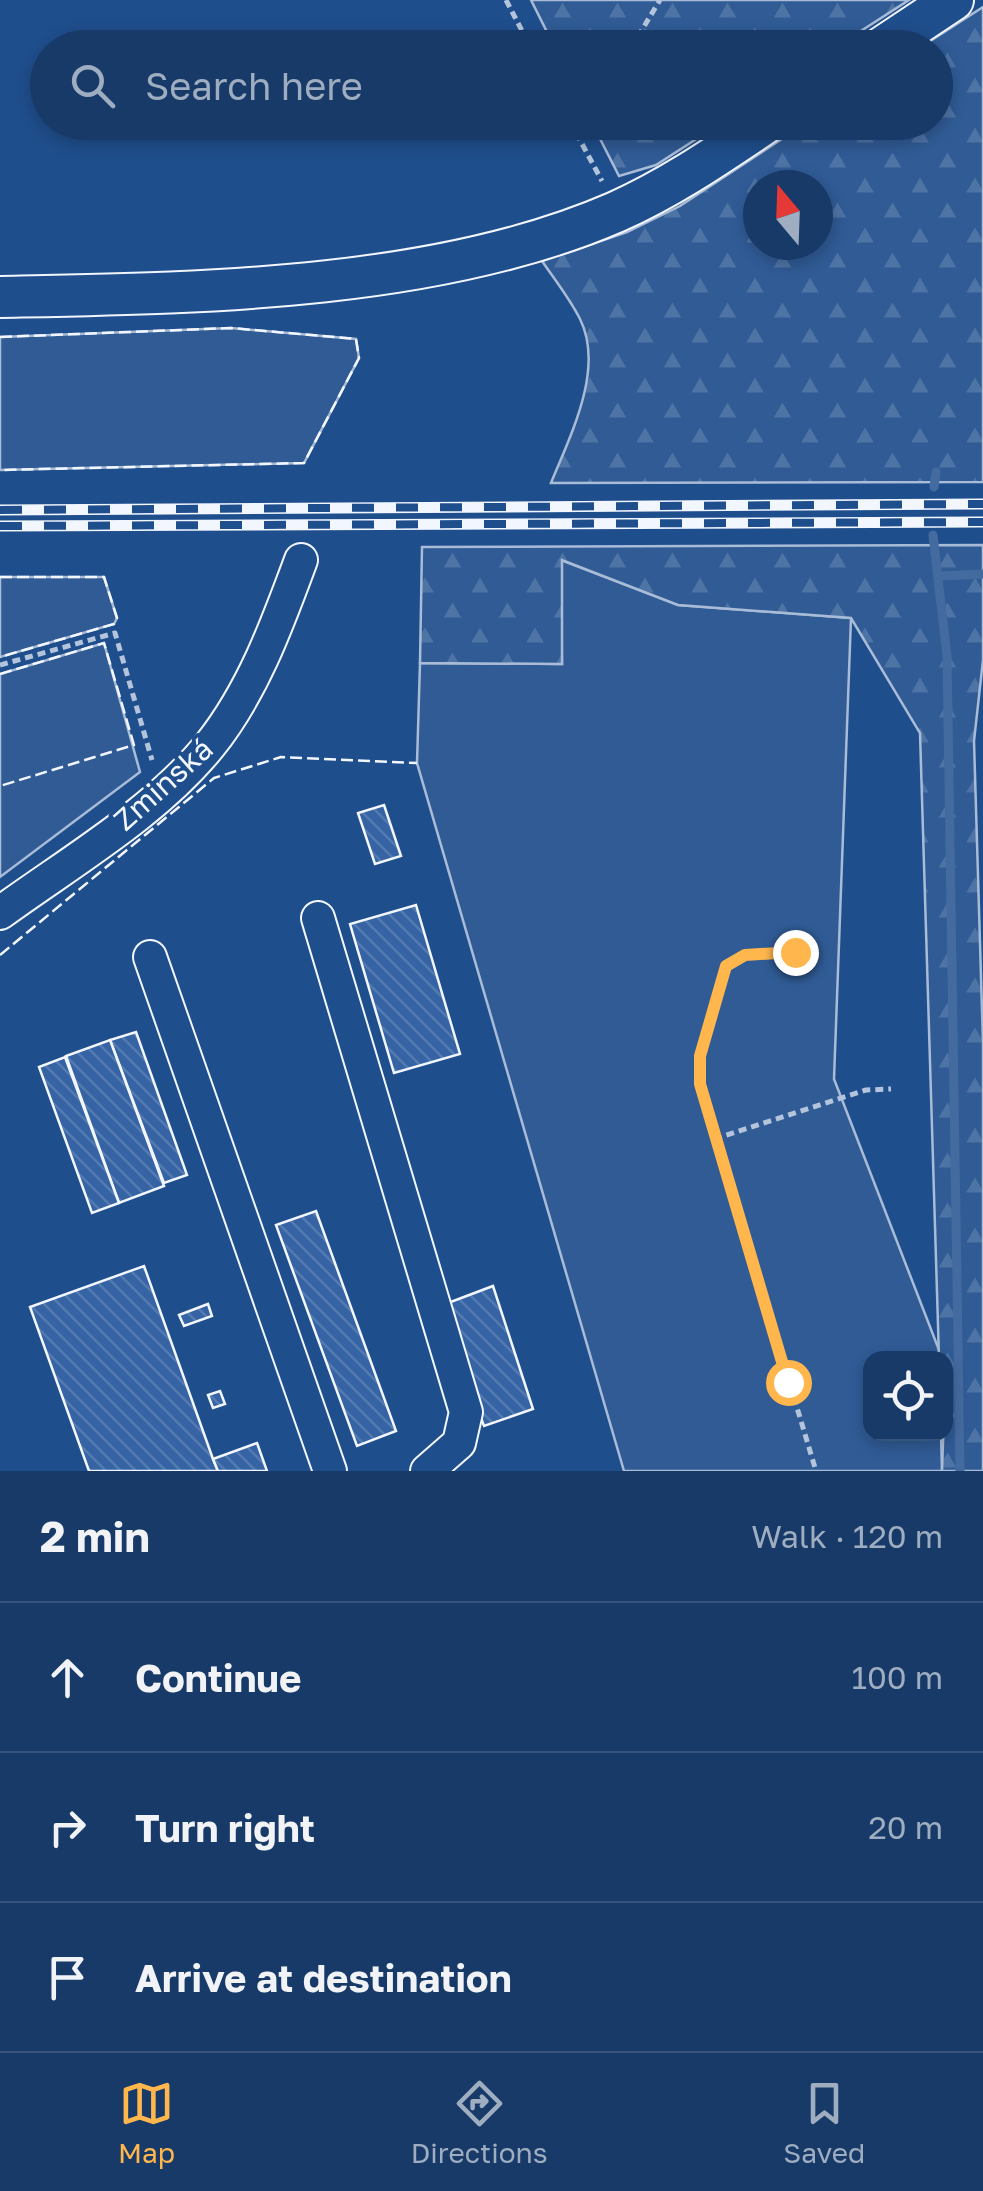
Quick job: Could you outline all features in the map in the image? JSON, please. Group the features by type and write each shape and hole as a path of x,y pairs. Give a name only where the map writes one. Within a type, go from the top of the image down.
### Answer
{"main road":[{"path":"908,30 953,0"},
{"path":"0,297 307,282 482,254 577,228 618,211 682,178 740,140"}],"street":[{"name":"Zminská","path":"0,913 162,792 208,748 241,701 301,560"},
{"path":"318,918 466,1412 459,1443 427,1471"},
{"path":"150,957 330,1471"}],"path":[{"path":"506,0 522,30"},
{"path":"642,30 660,0"},
{"path":"582,140 618,211"},
{"path":"0,665 114,633 162,792"},
{"path":"795,952 745,955 726,966 700,1056 700,1084 816,1471"},
{"path":"714,1139 866,1090 890,1089"}],"shaded area":[{"path":"231,328 356,339 359,358 304,463 0,470 0,337"},
{"path":"561,560 678,605 851,618 834,1079 939,1350 863,1351 863,1441 941,1441 942,1471 624,1471 417,763 420,663 562,664"},
{"path":"0,577 104,577 117,618 114,624 0,657"},
{"path":"104,643 140,772 0,877 0,674"}],"green space":[{"path":"531,0 909,0 862,30 546,30"},
{"path":"983,7 983,482 551,483 582,402 589,359 580,319 542,261 627,232 680,206 780,140 953,140 953,30 947,30"},
{"path":"601,140 695,140 656,165 619,176"},
{"path":"983,545 983,660 974,741 983,1044 983,1471 942,1471 943,1441 953,1441 953,1351 939,1351 920,733 851,618 678,605 562,560 562,664 420,663 422,547"}],"building":[{"path":"384,805 401,856 375,864 358,813"},
{"path":"416,905 460,1054 394,1073 350,924"},
{"path":"136,1032 187,1175 164,1183 110,1040"},
{"path":"110,1040 164,1186 119,1203 66,1056"},
{"path":"65,1057 119,1203 92,1213 39,1067"},
{"path":"316,1211 396,1431 357,1446 276,1225"},
{"path":"144,1266 218,1471 89,1471 30,1307"},
{"path":"493,1286 533,1409 484,1426 440,1306"},
{"path":"208,1304 212,1316 184,1326 179,1315"},
{"path":"220,1391 225,1404 213,1408 208,1395"},
{"path":"257,1443 267,1471 218,1471 213,1459"}],"waterway":[{"path":"934,487 936,472"},
{"path":"933,535 947,656 960,1471"},
{"path":"941,576 983,574"}],"railway":[{"path":"0,510 983,504"},
{"path":"0,526 983,522"}],"fence":[{"path":"0,337 231,328 356,339 359,358 304,463 0,470"},
{"path":"0,577 104,577 117,618 114,624 0,657"},
{"path":"0,674 104,643 134,745 0,786"},
{"path":"0,955 214,778 281,757 417,763"}],"route":[{"path":"788,1382 717,1154 700,1084 700,1056 726,966 745,955 795,952"}]}
